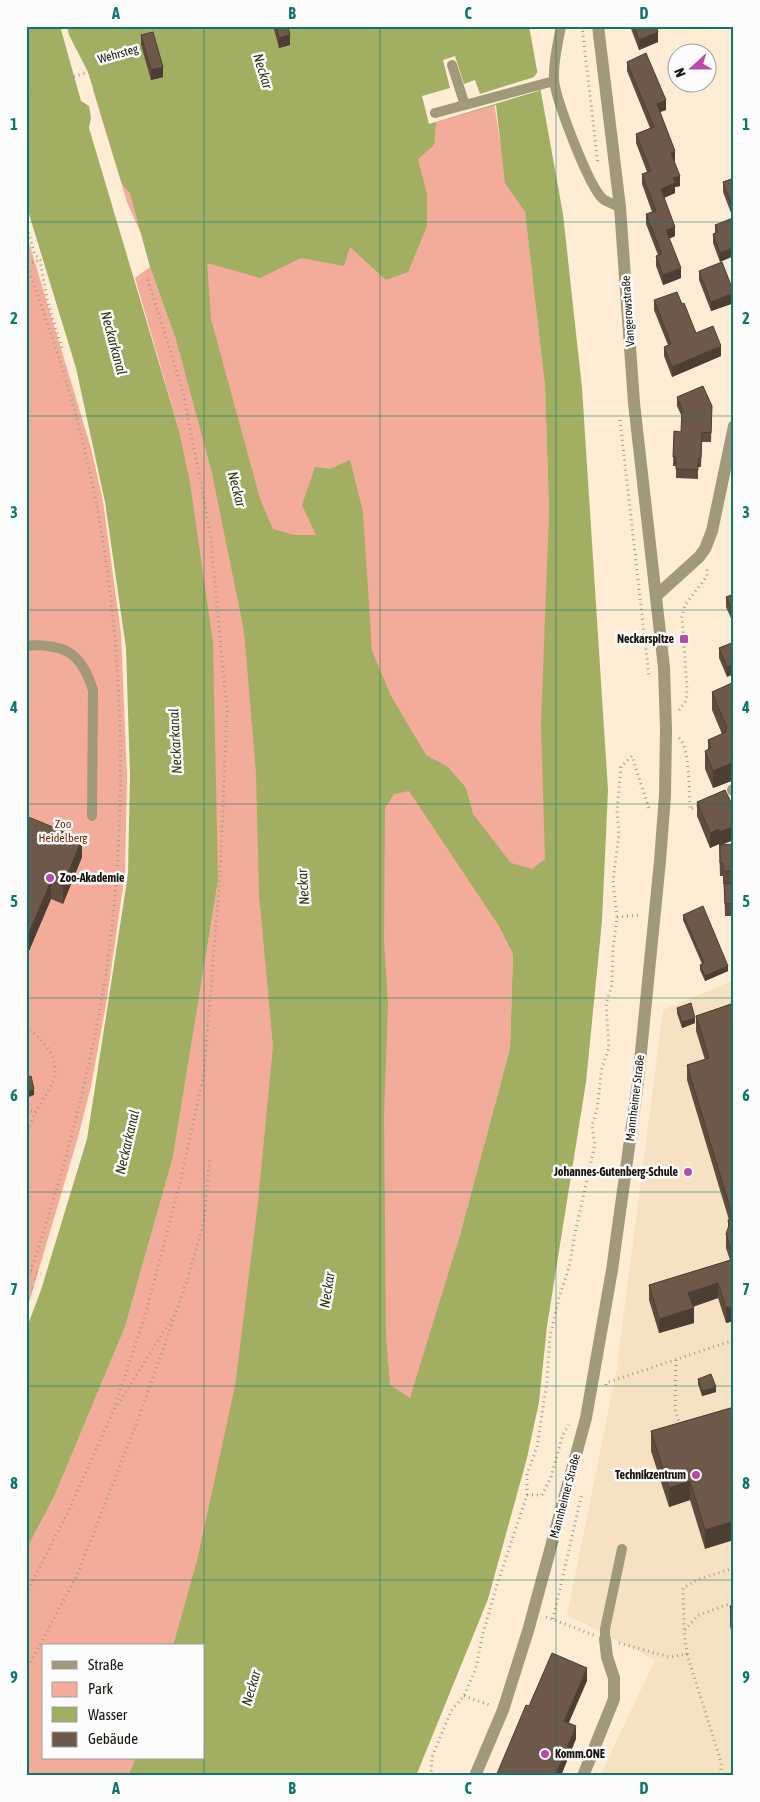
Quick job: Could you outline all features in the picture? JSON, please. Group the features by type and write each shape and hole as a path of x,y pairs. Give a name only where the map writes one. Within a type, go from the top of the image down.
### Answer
{"street":[{"name":"Vangerowstraße","path":"598,26 620,207 634,403 656,596"},
{"path":"656,596 705,549 712,531 734,426"},
{"name":"Mannheimer Straße","path":"475,1776 502,1710 528,1631 586,1418 612,1270 638,1082 665,795 666,729 664,668 656,596"},
{"path":"583,1776 614,1699 614,1678 607,1657 605,1640"}],"lane":[{"path":"561,26 554,81 558,101 592,184 602,198 620,207"},
{"path":"452,65 465,105"},
{"path":"435,113 554,81"},
{"path":"26,646 57,648 75,656 85,671 93,690 92,816"},
{"path":"605,1640 605,1629 622,1549"}],"path":[{"name":"Wehrsteg","path":"26,91 244,26"},
{"path":"582,26 599,170"},
{"path":"26,223 34,253 40,260 47,299 62,349"},
{"path":"27,264 40,260"},
{"path":"26,1594 67,1514 112,1414 147,1306 180,1183 204,1073 220,876 227,711 210,531 182,392 147,277"},
{"path":"620,415 649,681"},
{"path":"705,549 707,576 685,605 682,617 687,689 686,701 666,729 682,740 686,750 690,809 707,801"},
{"path":"429,1776 432,1757 451,1711 464,1696 476,1668 482,1637 496,1588 527,1495 527,1474 537,1447 546,1389 550,1336 559,1298 569,1268 575,1233 596,1144 592,1126 597,1109 602,1067 609,1048 606,1004 612,985 613,947 617,917 613,881 619,834 617,811 622,767 632,756 651,816 652,806"},
{"path":"617,917 642,915 641,925"},
{"path":"26,1027 37,1035 50,1053 55,1071 48,1092 36,1112 26,1135"},
{"path":"26,1110 36,1112"},
{"path":"26,1671 78,1573 140,1414 177,1311 204,1221 210,1157"},
{"path":"31,1271 41,1274"},
{"path":"34,1279 39,1280"},
{"path":"32,1288 36,1289"},
{"path":"112,1414 177,1311"},
{"path":"604,1392 606,1383 734,1340"},
{"path":"676,1360 675,1409 682,1433"},
{"path":"527,1495 542,1495 551,1477 563,1434 572,1424 570,1435"},
{"path":"553,1620 584,1484"},
{"path":"734,1568 699,1579 683,1588 684,1630 697,1616 734,1602"},
{"path":"687,1654 721,1762 721,1776"},
{"path":"464,1696 489,1705 486,1713"}],"shaded area":[{"path":"734,980 734,1776 600,1776 655,1660 567,1615 616,1373 663,1010"}],"green space":[{"path":"309,26 482,26 507,185 525,211 545,387 549,513 545,859 510,947 513,953 510,1048 460,1235 412,1399 258,1776 26,1776 26,1550 54,1497 125,1327 173,1157 218,881 178,427 135,278 150,267 176,340 200,427 177,325 127,202 93,90"},
{"name":"Zoo Heidelberg","path":"26,233 91,448 103,501 121,634 127,776 125,873 106,1005 91,1086 78,1137 26,1313"}],"water":[{"name":"Neckarkanal","path":"26,26 60,26 81,101 89,106 91,118 89,128 178,427 190,483 213,643 218,881 173,1157 125,1327 54,1497 26,1550 26,1330 41,1290 87,1139 128,874 130,775 126,648 105,502 76,368 26,204"},
{"name":"Neckar","path":"67,26 529,26 563,214 582,388 608,790 602,921 586,1082 547,1326 539,1402 527,1458 488,1599 416,1776 128,1776 135,1760 205,1760 205,1644 174,1644 197,1561 235,1386 258,1202 273,1046 259,894 256,773 244,631 212,473 176,340 150,267 130,193 122,184 88,72 69,35","holes":["496,105 505,183 525,212 545,387 549,513 541,724 545,859 532,869 511,863 473,814 466,788 448,767 426,755 391,696 372,651 363,512 350,460 330,469 315,467 302,505 316,535 294,535 273,529 260,499 211,319 207,263 260,278 301,258 344,266 350,247 386,280 408,272 427,226 427,194 418,159 434,145 436,122","409,791 499,926 513,954 510,1048 460,1235 410,1398 390,1385 386,1337 384,1116 388,1004 384,941 385,808 394,794"]}],"pier":[{"path":"455,56 464,84 475,80 480,94 534,77 539,70 541,80 538,91 429,124 422,96 450,88 443,60"}],"building":[{"path":"276,26 288,26 290,35 279,38"},
{"path":"634,26 656,26 658,32 639,40"},
{"path":"153,32 163,67 151,70 141,35"},
{"path":"646,53 666,100 657,104 675,151 671,153 680,176 673,178 675,183 661,189 675,227 666,230 681,268 663,275 656,256 662,254 646,214 656,211 642,174 651,171 636,134 654,127 627,62"},
{"path":"734,178 734,201 731,203 723,182"},
{"path":"733,218 734,247 720,253 713,234 718,232 715,225"},
{"path":"722,262 734,293 711,302 699,271"},
{"path":"677,292 682,304 684,303 696,333 713,326 721,346 672,367 664,347 671,344 654,300"},
{"path":"703,386 712,406 711,433 702,432 701,458 698,458 698,470 676,469 676,457 673,457 674,431 681,432 682,409 677,397"},
{"path":"734,594 734,615 726,597"},
{"path":"734,642 734,664 727,667 719,648"},
{"path":"734,682 734,762 713,771 705,751 711,748 708,740 726,732 725,729 727,728 712,692"},
{"path":"725,790 731,802 734,801 734,826 719,832 719,829 710,833 697,802"},
{"name":"Zoo-Akademie","path":"26,816 82,839 63,886 51,881 26,940"},
{"path":"734,844 734,871 723,871 723,863 720,863 720,845"},
{"path":"734,883 734,903 725,904 724,884"},
{"path":"703,906 728,966 705,976 700,965 704,963 683,915"},
{"path":"691,1003 695,1018 682,1022 677,1008"},
{"path":"734,1003 734,1259 726,1234 729,1225 728,1220 733,1218 687,1065 709,1058 696,1016"},
{"path":"31,1076 34,1089 26,1093 26,1078"},
{"path":"734,1259 734,1306 726,1308 718,1283 688,1293 694,1308 659,1319 649,1285"},
{"path":"711,1374 716,1387 702,1391 698,1379"},
{"name":"Technikzentrum","path":"734,1407 734,1521 705,1530 690,1481 669,1488 651,1431"},
{"path":"734,1605 734,1621 730,1606"},
{"path":"552,1653 587,1668 564,1721 576,1726 555,1776 496,1776 526,1705 529,1706"}],"place":[{"name":"Neckarspitze","path":"684,639"},
{"name":"Zoo-Akademie","path":"50,878"},
{"name":"Johannes-Gutenberg-Schule","path":"688,1172"},
{"name":"Technikzentrum","path":"696,1475"},
{"name":"Komm.ONE","path":"545,1754"}]}
